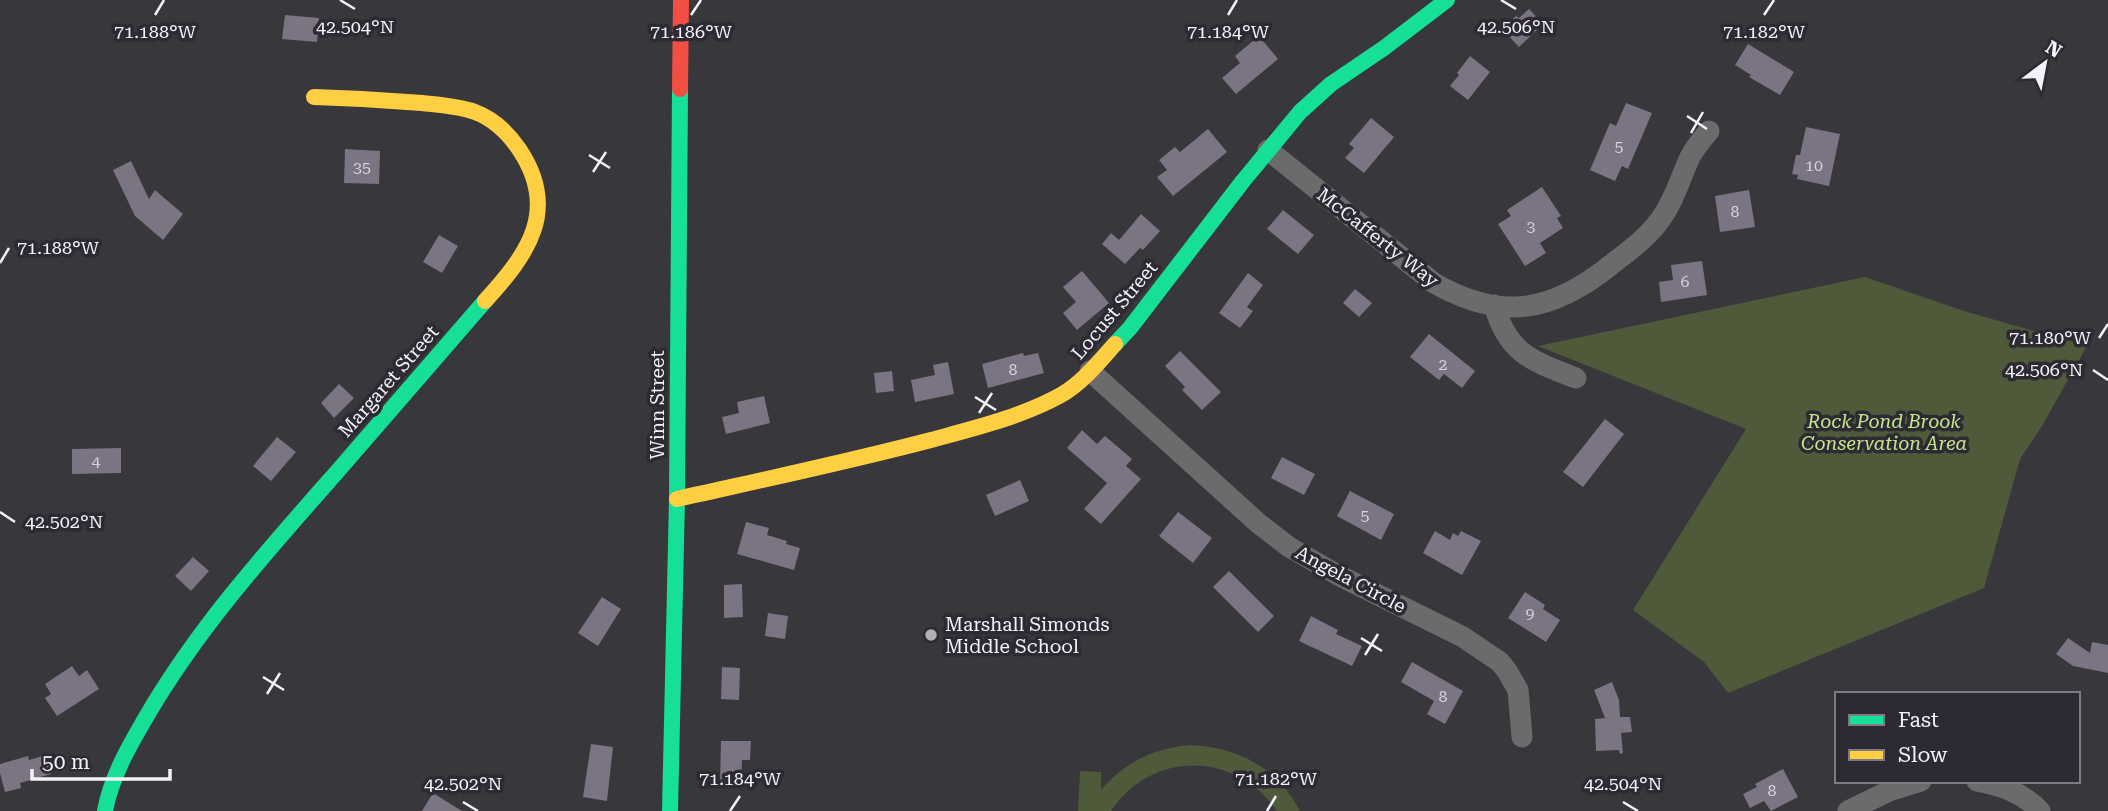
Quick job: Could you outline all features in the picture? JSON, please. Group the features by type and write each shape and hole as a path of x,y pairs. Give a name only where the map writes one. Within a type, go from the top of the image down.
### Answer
{"street":[{"name":"Winn Street","path":"670,811 677,499 681,0"},
{"name":"Locust Street","path":"677,499 878,454 1012,416 1047,402 1080,381 1130,328 1300,112 1321,92 1395,41 1447,0"},
{"name":"Margaret Street","path":"105,811 109,791 131,745 158,696 191,648 228,598 286,529 492,294 522,255 538,218 535,185 518,146 477,112 428,103 314,97"},
{"name":"McCafferty Way","path":"1268,150 1434,283 1464,298 1494,305 1534,306 1559,299 1584,286 1648,234 1672,200 1691,157 1709,131"},
{"path":"1494,305 1501,327 1511,343 1538,363 1576,378"},
{"name":"Angela Circle","path":"1090,372 1258,523 1289,547 1338,575 1463,637 1500,662 1518,690 1522,737"},
{"path":"1848,811 1889,791 1915,783"},
{"path":"1985,783 2012,790 2040,811"}],"green space":[{"name":"Rock Pond Brook Conservation Area","path":"1865,277 1964,311 2087,346 2020,459 1984,588 1728,693 1704,662 1633,610 1746,429 1538,346"},
{"path":"1190,745 1224,750 1255,763 1280,783 1300,811 1277,811 1259,791 1239,777 1217,769 1194,766 1170,768 1148,777 1128,791 1111,811 1078,811 1080,771 1101,772 1101,790 1130,764 1141,758 1164,749"}],"building":[{"path":"1529,9 1543,24 1519,47 1502,29 1516,16 1519,18"},
{"path":"285,15 319,18 317,42 282,39"},
{"path":"1259,36 1278,59 1236,94 1222,78 1240,63 1235,56"},
{"path":"1748,44 1794,72 1780,95 1749,77 1751,75 1735,65"},
{"path":"1470,56 1490,72 1468,100 1450,86"},
{"path":"1626,103 1652,113 1628,169 1622,166 1615,181 1590,170 1610,123 1616,126"},
{"path":"1371,118 1394,137 1364,173 1345,158 1354,148 1349,144"},
{"path":"1806,127 1840,134 1829,186 1797,179 1798,175 1792,174 1796,155 1800,155"},
{"path":"1208,129 1227,152 1173,196 1157,177 1167,170 1159,160 1175,147 1180,152"},
{"path":"345,149 380,151 379,184 344,183"},
{"path":"131,161 149,199 155,190 183,214 163,240 135,216 113,170"},
{"path":"1542,187 1561,216 1557,218 1563,228 1540,243 1546,253 1525,266 1498,224 1511,216 1507,210"},
{"path":"1749,190 1755,227 1720,232 1715,196"},
{"path":"1283,210 1314,235 1298,254 1267,229"},
{"path":"1141,214 1160,231 1143,250 1140,248 1125,264 1102,244 1111,233 1119,240"},
{"path":"439,235 458,246 442,273 423,262"},
{"path":"1702,261 1707,295 1661,302 1659,282 1673,280 1671,265"},
{"path":"1082,271 1109,303 1077,330 1063,313 1076,302 1063,287"},
{"path":"1248,273 1263,285 1247,307 1253,311 1240,328 1219,313"},
{"path":"1355,289 1372,303 1359,317 1343,303"},
{"path":"1429,334 1475,371 1462,388 1444,374 1439,380 1410,357"},
{"path":"1180,351 1221,392 1202,410 1182,390 1185,387 1165,366"},
{"path":"1023,353 1024,356 1038,353 1044,373 988,388 982,364"},
{"path":"948,362 954,394 915,402 911,380 935,375 933,365"},
{"path":"892,371 894,391 876,393 874,373"},
{"path":"339,384 354,398 334,418 321,403"},
{"path":"764,396 770,423 726,434 722,417 739,413 737,402"},
{"path":"1605,419 1624,434 1583,487 1563,472"},
{"path":"1082,430 1097,444 1105,436 1132,459 1126,466 1141,479 1101,524 1084,509 1107,483 1067,448"},
{"path":"277,437 296,452 271,481 253,466"},
{"path":"121,448 121,473 72,474 72,449"},
{"path":"1282,457 1315,474 1304,495 1271,478"},
{"path":"1020,480 1029,501 995,516 986,495"},
{"path":"1350,491 1394,514 1381,540 1337,516"},
{"path":"1178,512 1212,538 1193,563 1159,536"},
{"path":"746,522 769,528 767,535 800,548 794,570 737,554"},
{"path":"1435,531 1450,540 1453,533 1458,536 1461,531 1481,541 1462,575 1423,553"},
{"path":"193,557 209,571 191,591 175,576"},
{"path":"1229,571 1274,616 1258,632 1213,587"},
{"path":"742,584 743,617 724,618 724,585"},
{"path":"1525,592 1545,605 1543,609 1560,620 1546,642 1508,618"},
{"path":"602,597 621,609 598,646 578,633"},
{"path":"768,613 788,616 785,639 765,636"},
{"path":"1311,616 1338,630 1336,634 1362,646 1352,666 1299,641"},
{"path":"2068,638 2090,653 2092,642 2108,645 2108,673 2073,666 2056,654"},
{"path":"1412,662 1463,691 1445,724 1427,714 1434,701 1401,682"},
{"path":"72,666 79,676 87,670 99,689 57,716 45,698 51,694 45,684"},
{"path":"722,667 740,668 739,700 721,699"},
{"path":"1612,682 1619,700 1620,717 1630,717 1632,732 1621,733 1623,753 1620,754 1619,750 1596,751 1595,719 1605,718 1594,690"},
{"path":"721,741 751,741 750,760 742,760 741,784 720,784"},
{"path":"591,744 613,747 607,801 583,797"},
{"path":"46,755 51,774 20,783 21,788 5,792 0,764 28,756 29,760"},
{"path":"1783,769 1798,797 1771,811 1764,801 1750,808 1743,794 1757,787 1755,784"},
{"path":"433,793 462,811 422,811"}],"traffic: fast":[{"path":"1115,344 1300,112 1331,84 1447,0"},
{"path":"670,811 677,499 680,89"},
{"path":"105,811 116,775 132,741 165,686 210,622 284,532 485,301"}],"traffic: slow":[{"path":"314,97 462,108 488,118 510,137 531,171 537,192 538,212 534,230 525,248 485,301"},
{"path":"677,499 899,448 1014,416 1069,390 1090,372 1115,344"}],"traffic: jam":[{"path":"680,89 681,0"}],"place":[{"name":"Marshall Simonds Middle School","path":"931,635"}]}
